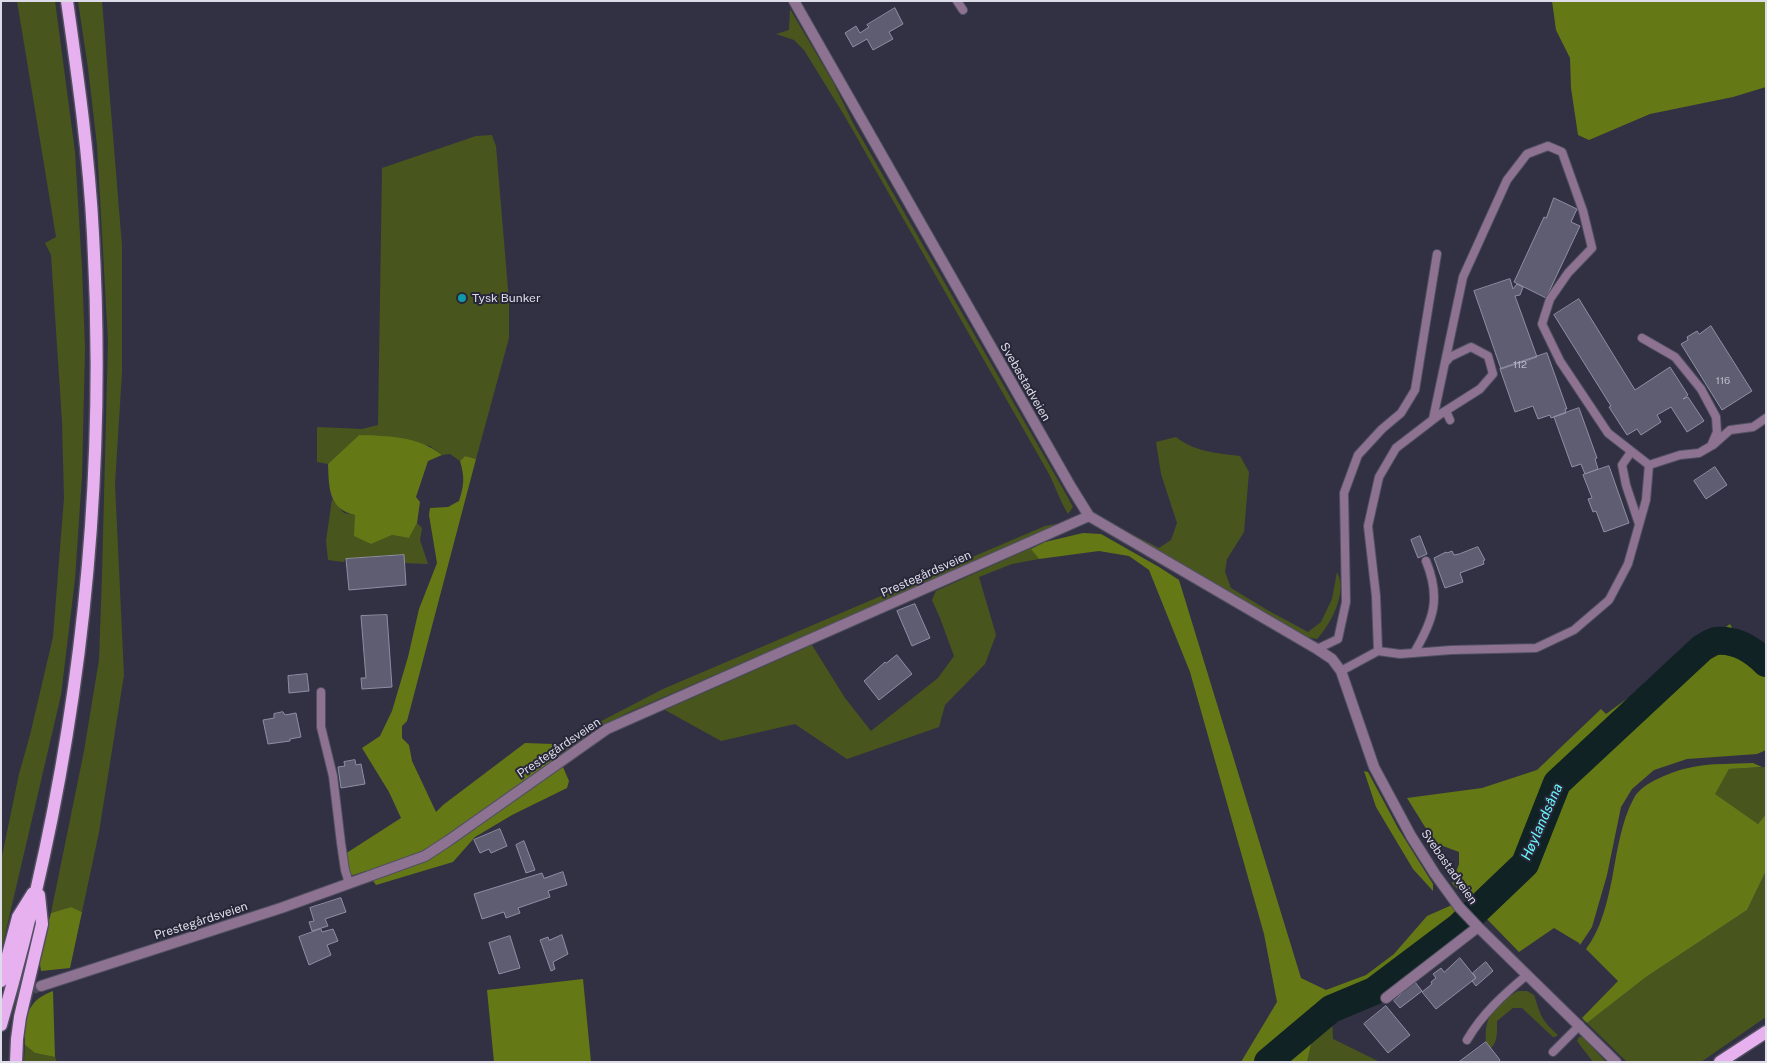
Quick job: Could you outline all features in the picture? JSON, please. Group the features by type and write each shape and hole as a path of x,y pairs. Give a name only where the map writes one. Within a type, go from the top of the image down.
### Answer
{"main road":[{"path":"1,1025 25,941 61,770 79,659 87,581 97,385 93,233 81,99 67,1"},
{"path":"1,981 18,917 38,885"},
{"path":"16,1062 20,1017 42,924 38,885"},
{"path":"1720,1062 1766,1032"}],"street":[{"name":"Svebastadveien","path":"794,1 1066,479 1089,516 1332,659 1341,670 1374,767 1411,836 1435,874 1459,906 1477,925 1616,1062"},
{"name":"Prestegårdsveien","path":"41,986 281,908 424,856 606,730 1089,516"},
{"path":"1386,998 1477,925"}],"lane":[{"path":"957,1 962,10"},
{"path":"1433,419 1463,277 1507,180 1527,154 1548,146 1562,152 1583,210 1592,248 1568,272 1550,300 1542,324 1560,361 1608,433 1649,465"},
{"path":"1317,650 1338,639 1346,602 1344,493 1358,455 1382,429 1401,413 1415,390 1437,254"},
{"path":"1642,338 1676,357 1701,389 1716,417 1717,432 1711,446"},
{"path":"1378,651 1376,596 1368,526 1380,477 1396,448 1433,419 1480,389 1493,374 1488,356 1471,347 1450,357 1444,364"},
{"path":"1446,411 1450,420"},
{"path":"1649,465 1680,455 1699,453 1711,446 1730,430 1753,427 1766,418"},
{"path":"1630,452 1622,465 1626,485 1639,524"},
{"path":"1341,670 1378,651 1400,654 1451,650 1536,648 1574,630 1609,600 1628,564 1646,500 1649,465"},
{"path":"1414,653 1427,631 1435,604 1431,573 1426,561"},
{"path":"321,692 321,727 332,776 345,870 350,883"},
{"path":"1467,1040 1475,1026 1501,996 1527,975"},
{"path":"1553,1052 1580,1025"}],"green space":[{"path":"17,1 55,1 75,152 85,348 82,476 75,579 61,695 1,952 1,861 19,774 53,637 64,498 62,421 51,255 45,243 56,237"},
{"path":"78,1 102,1 122,246 122,372 115,484 124,675 99,832 82,912 71,907 51,913 84,751 99,660 102,576 108,341 97,145"},
{"path":"1552,1 1766,1 1766,87 1733,97 1650,114 1589,140 1578,135 1571,88 1570,58 1556,30"},
{"path":"790,9 833,82 853,123 1066,494 1073,507 1068,514 1049,474 844,115 804,50 794,40 776,34 789,30"},
{"path":"492,135 496,146 509,301 509,338 476,459 465,456 460,461 450,454 442,455 430,446 359,435 328,464 317,462 317,427 362,429 378,425 382,168 476,136"},
{"path":"359,435 402,438 423,444 442,455 428,461 416,497 420,502 417,523 409,538 392,535 371,544 354,536 355,515 340,508 332,496 328,464"},
{"path":"1176,437 1198,449 1240,456 1249,472 1244,532 1227,559 1225,572 1231,588 1308,632 1321,622 1332,599 1337,572 1340,580 1339,598 1328,625 1317,639 1306,637 1116,526 1159,548 1171,540 1177,523 1161,474 1156,442"},
{"path":"465,456 476,459 407,721 402,726 402,738 409,745 412,761 436,812 525,743 553,744 569,781 567,788 512,815 475,837 453,862 376,885 366,871 350,876 345,854 401,818 389,792 362,748 380,736 392,711 408,657 419,609 437,563 429,515 430,508 448,507 459,501 463,481 460,461"},
{"path":"332,499 344,513 355,515 370,544 392,535 409,538 417,523 422,528 420,540 428,564 404,563 404,555 346,559 343,562 328,560 326,541"},
{"path":"1061,523 627,713 585,737 558,756 555,749 584,730 663,689 1045,526"},
{"path":"1083,533 1101,534 1179,580 1301,978 1326,990 1366,975 1394,954 1427,916 1452,905 1465,919 1417,966 1387,989 1332,1016 1314,1032 1307,1062 1241,1062 1277,1002 1264,934 1190,672 1149,570 1129,556 1099,551 1039,559 1031,549 1045,542"},
{"path":"1031,548 1039,559 1012,564 979,577 996,635 985,664 945,705 939,727 847,759 795,724 721,741 665,710 812,645 845,698 871,731 938,678 954,656 932,600 936,591"},
{"path":"1730,624 1742,647 1766,668 1766,750 1757,754 1687,759 1654,770 1632,789 1621,807 1607,875 1592,927 1580,945 1554,928 1519,952 1452,883 1459,864 1459,852 1435,843 1407,798 1482,788 1537,770 1601,709 1606,714"},
{"path":"1753,763 1762,767 1729,769 1715,794 1758,824 1766,814 1766,871 1747,910 1646,977 1587,1023 1582,1018 1618,981 1586,949 1596,933 1603,916 1623,827 1634,798 1638,792 1652,782 1678,771 1708,765"},
{"path":"1766,767 1766,814 1758,824 1714,794 1729,769"},
{"path":"1364,771 1368,772 1398,828 1433,884 1433,891 1413,869 1376,807"},
{"path":"1766,871 1766,1017 1701,1062 1627,1062 1587,1023 1646,977 1747,910"},
{"path":"71,907 82,912 70,968 41,971 39,957 51,913"},
{"path":"583,979 591,1062 494,1062 487,990"},
{"path":"53,991 55,1057 35,1053 25,1045 25,1027 28,1012 37,1000"},
{"path":"1518,991 1527,991 1534,995 1542,1017 1558,1035 1553,1037 1522,1008 1513,1008 1497,1021 1496,1039 1491,1048 1486,1042 1489,1017 1497,1005"},
{"path":"1332,1016 1333,1039 1380,1062 1307,1062 1314,1032"},
{"path":"1579,1037 1583,1037 1606,1062 1593,1062 1577,1041"},
{"path":"25,1045 35,1053 55,1057 57,1062 24,1062"}],"building":[{"path":"895,8 903,24 889,32 893,39 873,50 867,39 853,47 845,33 856,26 860,33 869,27 867,25"},
{"path":"1554,198 1577,209 1571,222 1580,226 1546,298 1514,282"},
{"path":"1510,279 1513,289 1517,284 1523,287 1520,295 1515,296 1537,357 1501,369 1474,291"},
{"path":"1579,299 1635,390 1670,367 1688,395 1683,399 1688,397 1704,421 1687,432 1671,407 1657,415 1661,422 1641,435 1637,429 1627,435 1554,315"},
{"path":"1711,326 1752,391 1722,410 1681,344 1688,340 1687,337 1697,331 1699,334"},
{"path":"1547,353 1567,409 1565,409 1566,413 1551,418 1550,415 1538,419 1533,406 1515,412 1500,369"},
{"path":"1579,408 1597,458 1595,459 1598,469 1585,474 1581,464 1572,467 1554,417"},
{"path":"1609,466 1629,523 1604,532 1596,511 1593,512 1588,499 1592,498 1583,475"},
{"path":"1715,467 1727,485 1706,499 1694,481"},
{"path":"1420,536 1427,554 1418,558 1411,540"},
{"path":"1478,547 1485,560 1483,561 1484,564 1460,573 1463,582 1445,588 1434,558 1446,552 1452,551 1454,555"},
{"path":"404,555 406,585 349,590 346,559"},
{"path":"915,604 930,638 912,646 897,611"},
{"path":"387,615 392,687 362,689 361,678 366,678 361,616"},
{"path":"897,655 912,674 879,700 864,681 885,662"},
{"path":"307,674 309,691 289,693 288,676"},
{"path":"283,712 285,715 296,713 301,737 290,739 290,741 268,744 263,720 274,718 274,714"},
{"path":"355,760 356,765 361,764 365,784 341,788 338,767 345,766 344,762"},
{"path":"500,829 507,846 491,853 489,849 480,853 474,840"},
{"path":"524,841 535,870 526,873 516,845"},
{"path":"563,872 567,885 548,891 550,897 518,908 520,913 506,918 504,912 482,919 474,894 542,873 544,878"},
{"path":"341,898 346,912 325,919 328,926 312,931 309,922 314,921 310,908"},
{"path":"321,929 322,932 333,929 338,941 327,945 331,955 309,965 299,937"},
{"path":"562,935 568,954 553,962 555,969 551,971 540,940 548,937 549,940"},
{"path":"510,936 520,968 499,974 489,943"},
{"path":"1460,958 1476,978 1436,1009 1422,992 1436,978 1433,974 1441,968 1444,972"},
{"path":"1486,962 1493,971 1476,986 1472,981 1476,978 1473,973"},
{"path":"1415,982 1422,991 1400,1008 1394,1001"},
{"path":"1386,1006 1410,1035 1388,1053 1364,1024"},
{"path":"1486,1042 1500,1060 1498,1062 1459,1062"}],"waterway":[{"name":"Høylandsåna","path":"1268,1062 1331,1009 1374,991 1459,927 1525,864 1557,783 1702,648 1716,641 1730,642 1744,646 1766,663"}],"tunnel":[{"path":"5,1000 41,986"}],"place":[{"name":"Tysk Bunker","path":"462,298"}]}
